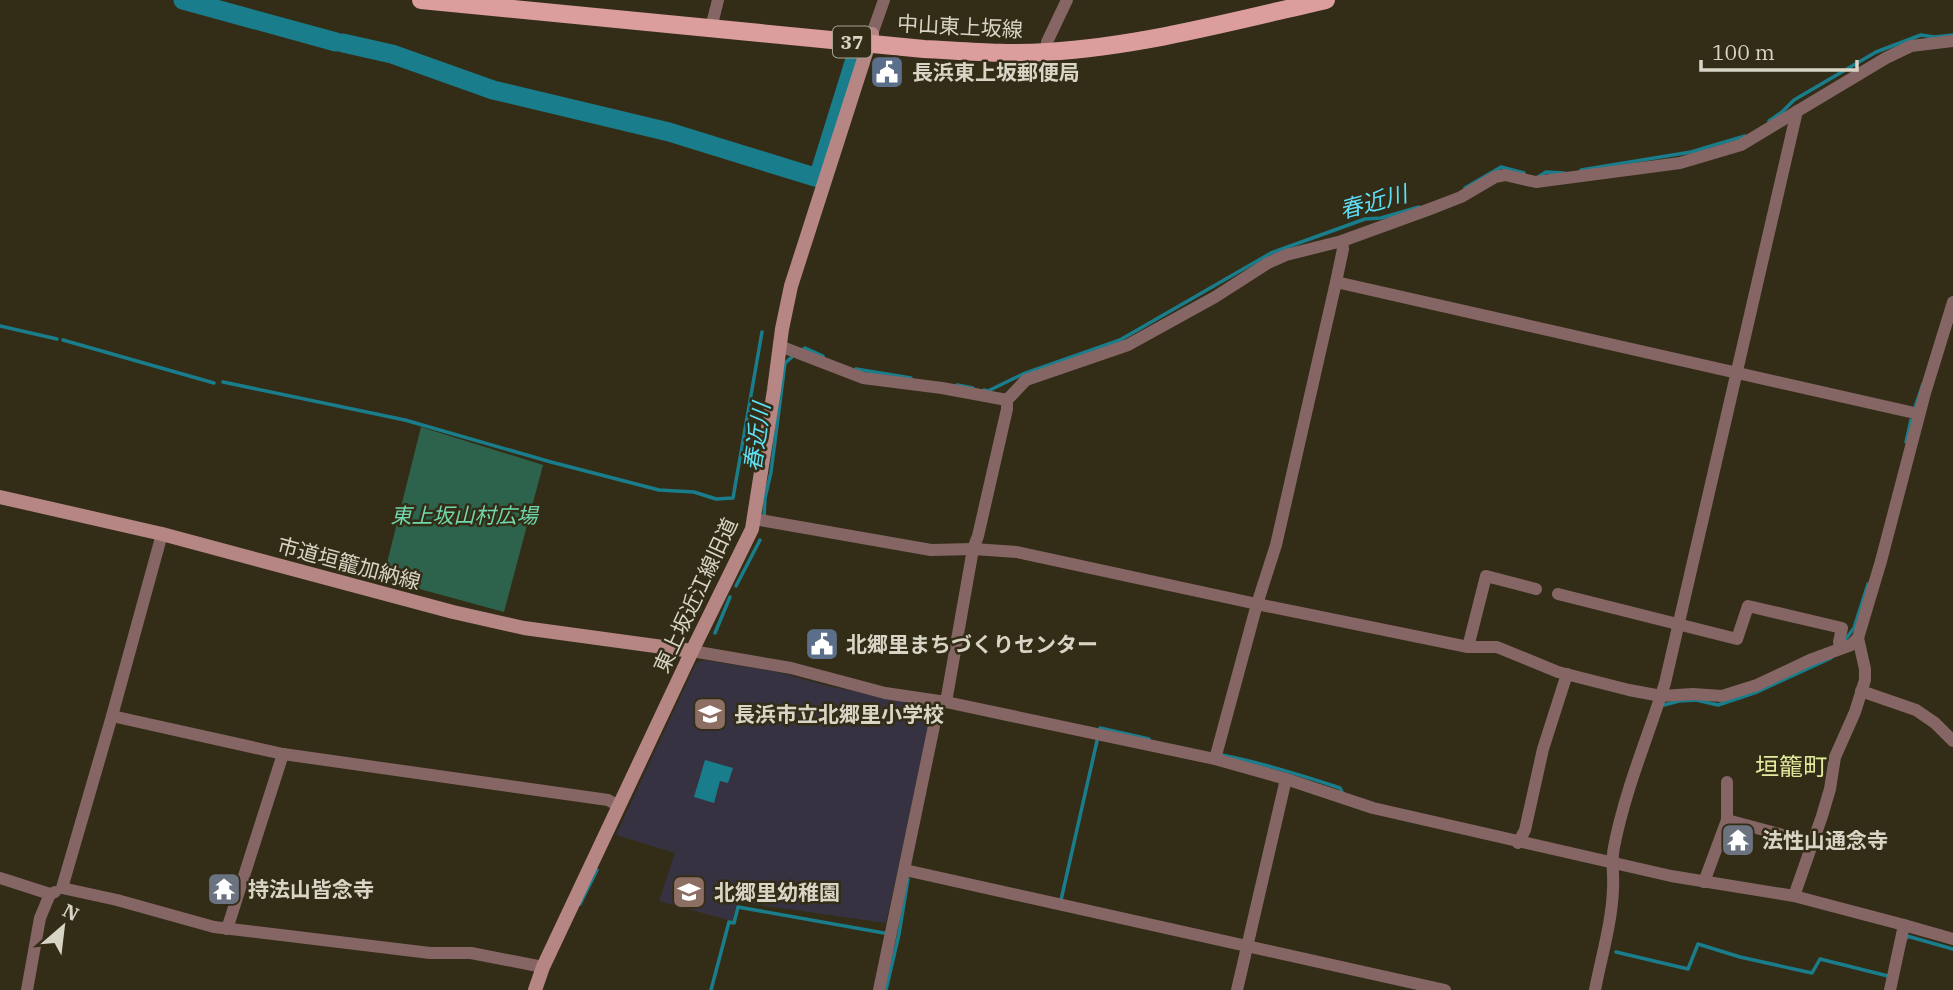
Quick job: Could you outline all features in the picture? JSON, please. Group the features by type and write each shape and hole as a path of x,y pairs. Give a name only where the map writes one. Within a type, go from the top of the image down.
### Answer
{"main road":[{"name":"中山東上坂線","path":"421,0 714,15"},
{"name":"中山東上坂線","path":"529,0 714,15 871,39 1046,47 1166,27 1279,3 1326,0"}],"street":[{"path":"871,39 884,0"},
{"path":"1046,47 1067,0"},
{"name":"東上坂近江線旧道","path":"535,990 543,967 752,529 791,286 871,39"},
{"path":"879,990 1007,400 1026,380 1128,345 1286,255 1342,241 1451,201 1495,177 1505,175 1536,182 1680,163 1741,145 1886,58 1911,46 1953,41"},
{"path":"1595,990 1613,890 1612,862 1624,804 1661,696 1797,111"},
{"path":"1215,759 1276,545 1336,282 1342,241"},
{"path":"1336,282 1919,414"},
{"path":"754,519 931,550 1017,552 1468,647 1497,647 1567,674 1629,690 1661,696 1722,696 1757,685 1851,645 1858,638 1919,414 1953,302"},
{"path":"780,349 785,348 863,378 1007,400"},
{"name":"市道垣籠加納線","path":"0,497 162,534 453,612 524,628 692,651"},
{"path":"27,990 40,918 56,891 112,716 162,534"},
{"path":"1468,647 1486,576 1536,589"},
{"path":"1558,594 1738,639 1748,607 1842,628 1840,648"},
{"path":"1794,896 1830,789 1835,757 1865,680 1858,638"},
{"path":"692,651 791,668 885,693 943,702 1215,759 1373,808 1704,882 1794,896 1953,939"},
{"path":"1519,840 1543,749 1567,674"},
{"path":"1861,691 1916,710 1935,723 1953,741"},
{"path":"112,716 283,754 608,800 619,806"},
{"path":"227,929 283,754"},
{"path":"1237,990 1286,779"},
{"path":"1704,882 1727,820 1727,782"},
{"path":"1727,820 1813,843"},
{"path":"905,870 1445,990"},
{"path":"0,878 56,891 117,900 214,928 430,953 471,953 543,967"},
{"path":"1890,990 1904,925"}],"shaded area":[{"path":"704,660 777,672 832,687 933,706 886,923 737,902 732,921 659,901 675,853 616,835 696,663"}],"green space":[{"name":"東上坂山村広場","path":"421,427 543,465 504,612 383,579"}],"water":[{"path":"705,760 733,768 728,783 720,781 714,803 694,797"}],"waterway":[{"path":"183,0 336,42"},
{"name":"春近川","path":"1769,121 1794,100 1876,52 1921,35 1953,35"},
{"path":"343,43 392,54 493,90 669,132 818,178 856,56"},
{"name":"春近川","path":"1581,170 1691,152 1745,136"},
{"name":"春近川","path":"1465,188 1501,167 1524,173"},
{"name":"春近川","path":"1538,177 1546,172 1564,173"},
{"name":"春近川","path":"984,390 988,391 1023,374 1120,340 1271,253 1365,219 1381,218 1419,207"},
{"path":"0,326 57,339"},
{"path":"223,382 405,420 659,490 694,492 716,499 733,498 762,332"},
{"path":"63,340 214,383"},
{"name":"春近川","path":"802,350 805,348 823,356"},
{"name":"春近川","path":"764,517 785,363 792,357"},
{"name":"春近川","path":"856,369 911,378"},
{"path":"1915,407 1923,384"},
{"name":"春近川","path":"957,385 973,388"},
{"path":"1906,442 1911,420"},
{"name":"春近川","path":"736,586 760,540"},
{"path":"1845,640 1854,628 1868,584"},
{"name":"春近川","path":"715,633 730,597"},
{"path":"1664,705 1696,700 1718,705 1757,692 1831,658"},
{"path":"1100,728 1149,739"},
{"path":"1058,900 1061,900 1097,741"},
{"path":"1222,755 1296,774 1340,788 1342,792"},
{"path":"580,904 597,870"},
{"path":"886,990 908,879"},
{"path":"711,990 729,922 734,923 738,907 884,933"},
{"path":"1907,938 1953,949"},
{"path":"1616,952 1688,969 1698,944 1740,957 1812,973 1820,959 1888,976"}],"place":[{"name":"長浜東上坂郵便局","path":"887,72"},
{"name":"北郷里まちづくりセンター","path":"822,644"},
{"name":"長浜市立北郷里小学校","path":"710,714"},
{"name":"法性山通念寺","path":"1738,840"},
{"name":"持法山皆念寺","path":"224,889"},
{"name":"北郷里幼稚園","path":"689,892"}],"district":[{"name":"垣籠町","path":"1791,766"}]}
